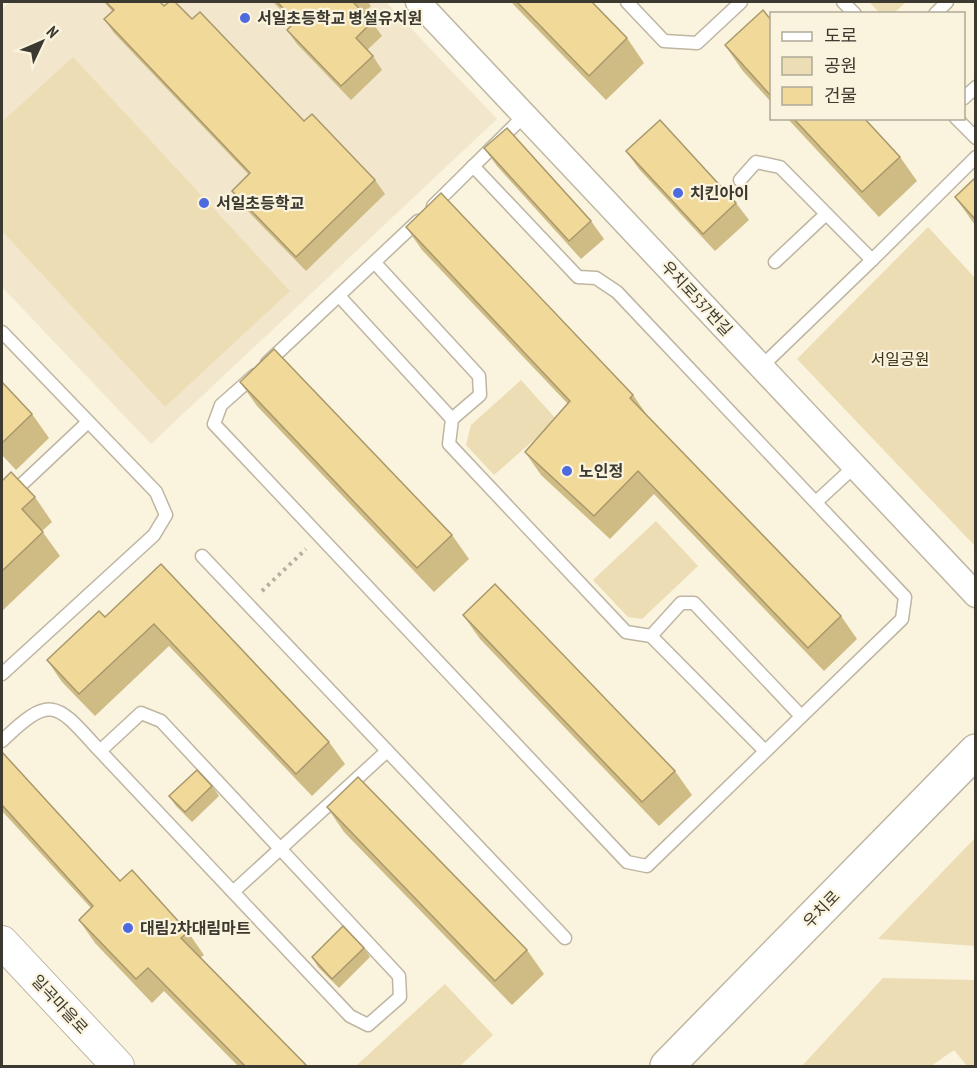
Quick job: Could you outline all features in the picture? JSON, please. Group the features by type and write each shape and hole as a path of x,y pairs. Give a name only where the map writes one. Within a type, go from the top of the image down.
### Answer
{"main road":[{"name":"우치로","path":"667,1066 975,751"}],"street":[{"name":"우치로537번길","path":"418,2 526,114 975,595"},
{"name":"일곡마을로","path":"2,942 118,1066"}],"lane":[{"path":"627,2 664,41 698,43 741,2"},
{"path":"473,166 578,277 596,278 617,292 905,597 902,619 647,866 627,862 214,424 221,405 340,297 375,263 473,166 526,114"},
{"path":"958,120 975,138"},
{"path":"760,367 975,157"},
{"path":"740,180 756,162 780,168 872,260"},
{"path":"776,262 825,214"},
{"path":"375,263 479,376 480,394 452,419 449,444 626,632 651,636 765,751"},
{"path":"340,297 452,419"},
{"path":"2,332 156,492 166,515 154,536 2,674"},
{"path":"2,503 88,422"},
{"path":"816,502 854,467"},
{"path":"202,556 565,938"},
{"path":"651,636 681,603 694,603 801,716"},
{"path":"2,741 26,717 48,709 65,713 100,751 350,1016 368,1025 400,997 399,976 161,721 141,713 100,751"},
{"path":"233,892 387,751"}],"path":[{"path":"248,605 320,536"}],"shaded area":[{"name":"서일초등학교","path":"10,2 386,2 497,119 151,444 2,287 2,9"}],"green space":[{"path":"869,2 906,2 895,12 879,12"},
{"path":"73,57 290,291 165,407 2,231 2,122"},
{"name":"서일공원","path":"928,227 975,278 975,546 797,359"},
{"path":"521,380 557,420 494,475 466,445 471,425"},
{"path":"656,521 698,566 642,619 628,617 593,580"},
{"path":"975,838 975,946 878,939"},
{"path":"883,978 975,980 975,1066 967,1066 954,1050 931,1066 802,1066"},
{"path":"445,984 493,1035 460,1066 356,1066"}],"building":[{"path":"106,2 160,2 164,6 169,2 175,2 192,19 200,12 304,121 312,114 375,180 296,257 232,191 250,173 104,19 114,10"},
{"path":"277,2 353,2 372,22 356,38 373,56 341,86 287,30 296,21"},
{"path":"517,2 592,2 627,38 589,76"},
{"path":"763,10 770,19 770,95 725,45"},
{"path":"660,120 736,203 703,234 626,151"},
{"path":"795,120 866,120 900,157 862,192"},
{"path":"507,128 591,221 569,241 484,148"},
{"path":"975,178 975,219 955,197"},
{"path":"441,193 633,395 630,398 841,616 808,648 638,471 594,516 525,452 570,401 406,227"},
{"path":"274,349 452,535 417,568 240,382"},
{"path":"2,382 32,414 2,443"},
{"path":"11,472 35,497 22,509 43,532 2,571 2,481"},
{"path":"161,564 329,742 296,774 154,624 79,694 47,660 99,611 105,617"},
{"path":"495,584 675,771 642,802 463,615"},
{"path":"2,752 120,881 132,870 188,932 181,938 307,1066 245,1066 148,968 136,979 79,920 93,906 2,805"},
{"path":"197,770 212,786 185,812 169,796"},
{"path":"358,777 527,950 495,981 327,807"},
{"path":"343,926 364,948 332,979 312,957"}],"place":[{"name":"서일초등학교 병설유치원","path":"245,18"},
{"name":"치킨아이","path":"678,193"},
{"name":"서일초등학교","path":"204,203"},
{"name":"노인정","path":"567,471"},
{"name":"대림2차대림마트","path":"128,928"}]}
